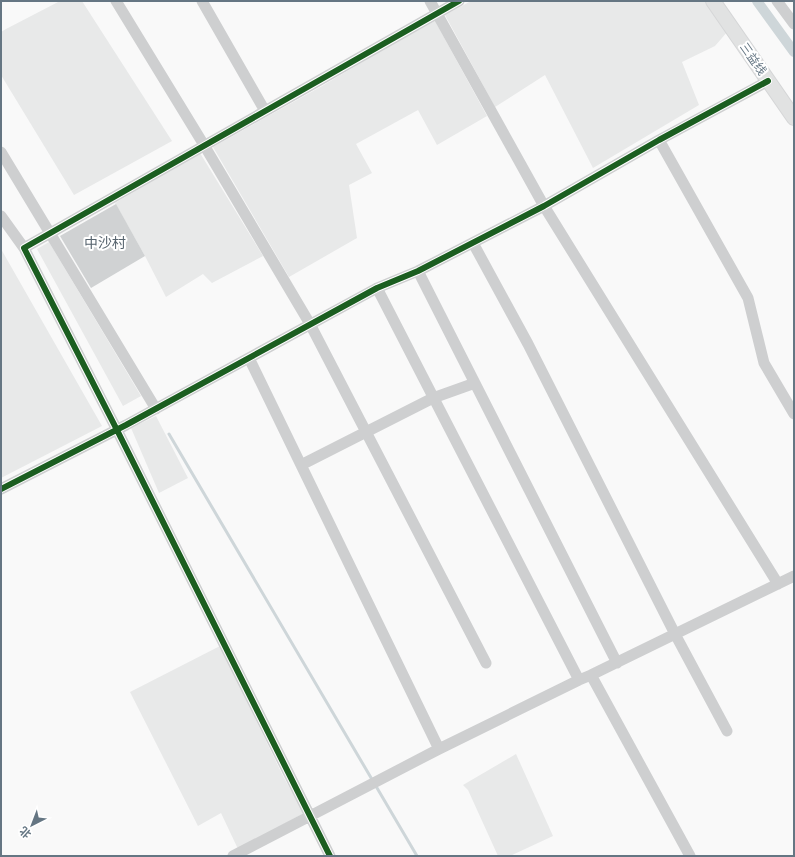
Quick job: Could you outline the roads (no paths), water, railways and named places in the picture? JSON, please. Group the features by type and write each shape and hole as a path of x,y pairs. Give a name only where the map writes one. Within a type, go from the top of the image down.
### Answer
{"main road":[{"name":"三益线","path":"713,1 794,118"}],"street":[{"path":"116,1 204,145 310,324 486,663"},
{"path":"202,1 265,111"},
{"path":"430,1 544,206 778,584"},
{"path":"24,248 459,1"},
{"path":"778,1 794,24"},
{"path":"1,489 117,430 377,288 418,271 544,206 659,140 768,81"},
{"path":"659,140 748,298 764,363 794,414"},
{"path":"1,152 156,409"},
{"path":"1,216 24,248 117,430 330,856"},
{"path":"473,243 528,344 675,634 727,730"},
{"path":"418,271 617,662"},
{"path":"377,288 579,680"},
{"path":"249,358 439,749"},
{"path":"301,465 433,398 475,382"},
{"path":"233,856 439,749 794,576"},
{"path":"591,675 690,856"}],"waterway":[{"path":"757,1 794,52"},
{"path":"169,434 417,856"}],"district":[{"name":"中沙村","path":"105,243"}]}
